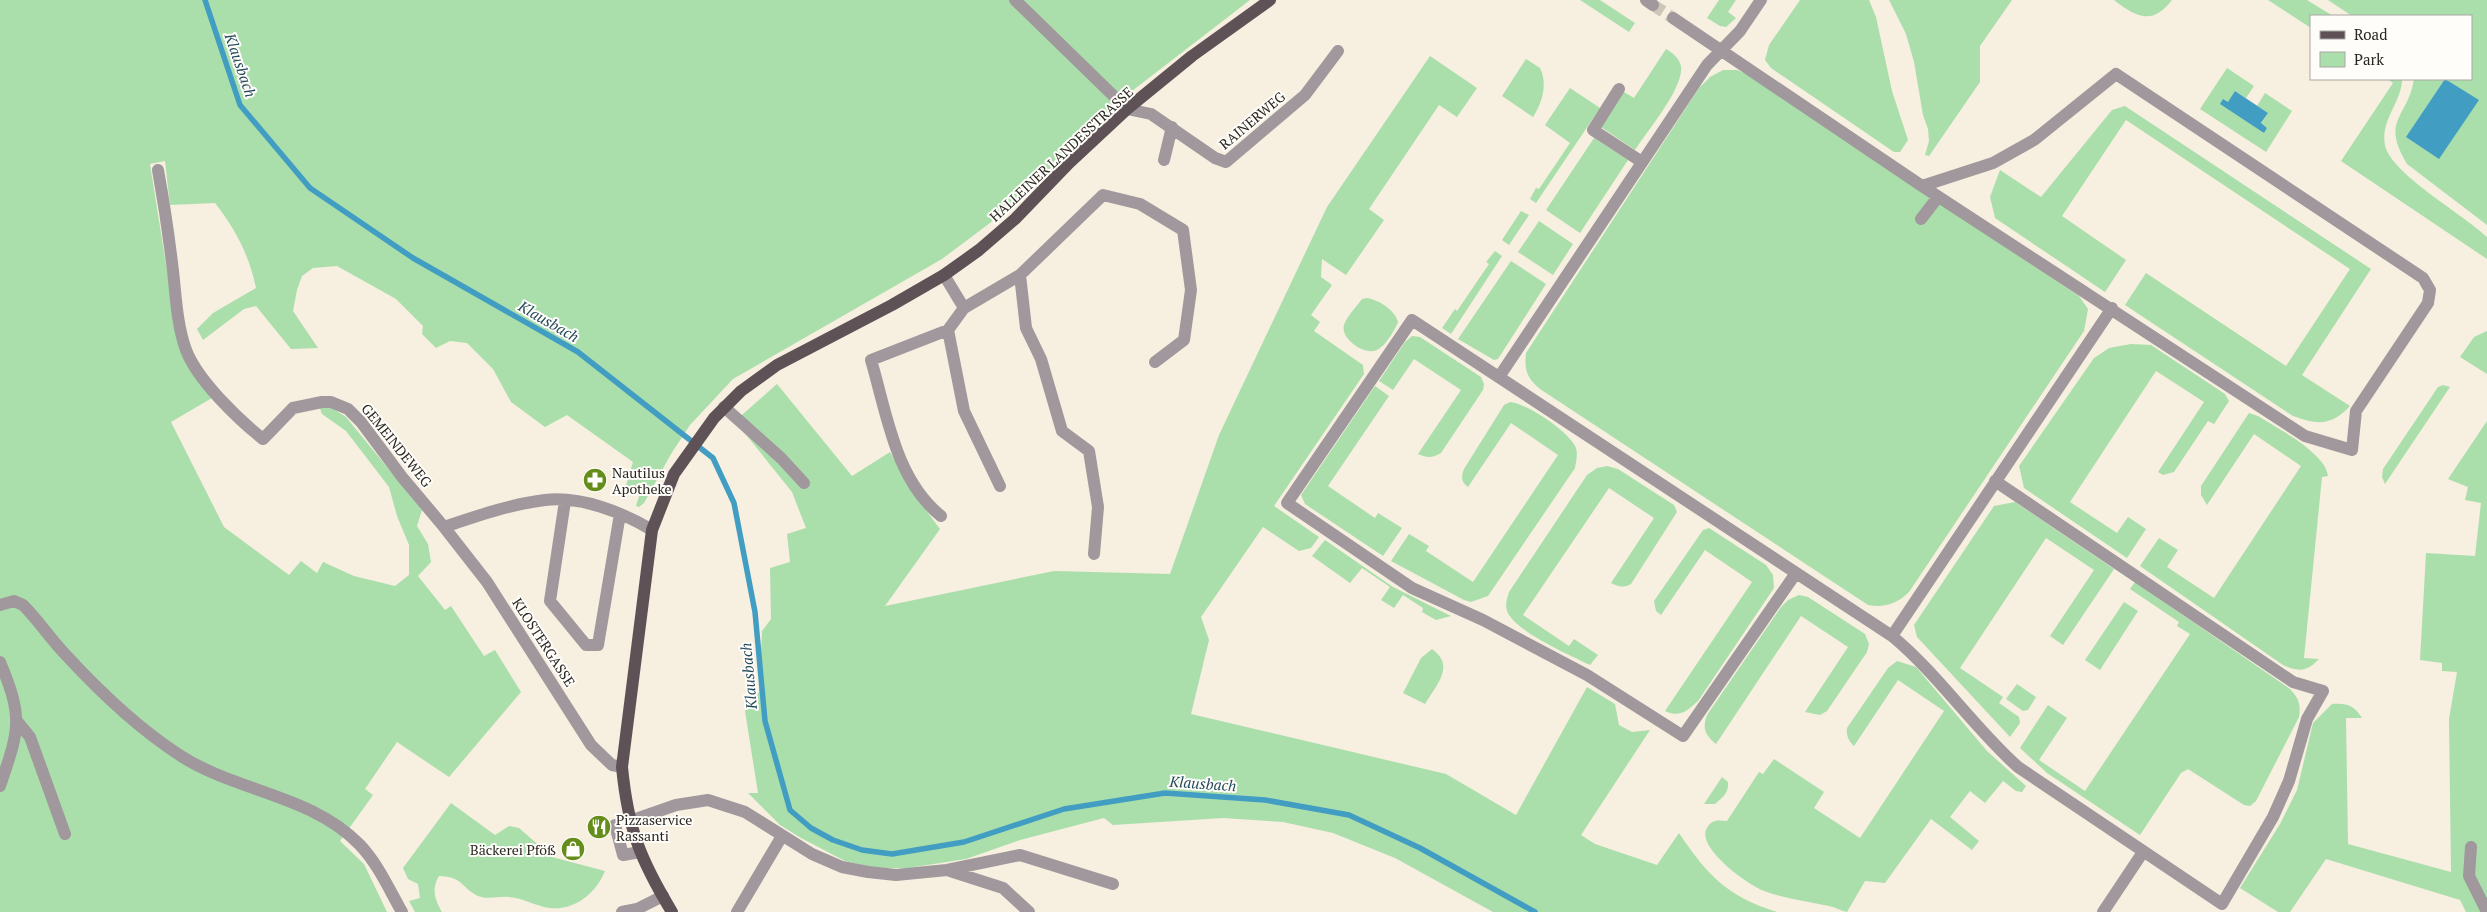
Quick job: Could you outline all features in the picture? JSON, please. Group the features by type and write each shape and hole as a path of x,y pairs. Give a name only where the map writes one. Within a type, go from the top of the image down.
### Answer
{"main road":[{"name":"HALLEINER LANDESSTRASSE","path":"672,912 647,870 640,852 630,821 622,767 652,530 674,474 724,407 777,365 944,275 979,250 1015,219 1127,109 1192,56 1270,0"}],"street":[{"path":"1015,0 1127,109"},
{"path":"1499,377 1707,64 1740,31 1761,0"},
{"path":"1672,18 1938,197 2112,308 2305,436 2352,450 2356,410 2428,303 2430,290 2423,278 2116,74 2026,145 1993,163 1922,186"},
{"name":"RAINERWEG","path":"1127,109 1151,114 1215,158 1226,162 1304,95 1338,51"},
{"path":"1619,89 1593,130 1642,162"},
{"path":"1164,160 1172,127"},
{"name":"GEMEINDEWEG","path":"158,170 166,210 178,321 187,352 206,382 239,419 263,439 293,408 331,402 348,409 361,422 402,478 444,527"},
{"path":"941,516 926,504 902,462 871,360 948,330 964,308 1020,275 1103,195 1140,204 1183,230 1191,290 1184,340 1155,362"},
{"path":"1921,218 1938,197"},
{"path":"944,275 964,308"},
{"path":"1020,275 1026,328 1041,359 1062,431 1089,451 1098,507 1094,554"},
{"path":"1892,636 2112,308"},
{"path":"1796,573 1683,736 1588,675 1483,620 1412,588 1287,503 1412,320 1892,636 1918,658 1997,749 2018,767 2222,904 2273,817 2289,781 2307,719 2323,691 2293,682 1995,481"},
{"path":"948,330 964,412 1000,486"},
{"path":"724,407 781,458 804,483"},
{"path":"444,527 495,511 547,500 585,503 620,514 652,530"},
{"path":"565,501 550,601 586,645 598,645 620,514"},
{"name":"KLOSTERGASSE","path":"444,527 487,582 591,745 612,765 622,767"},
{"path":"0,605 14,601 23,605 88,677 141,725 181,756 214,773 297,804 332,822 347,833 370,856 402,912"},
{"path":"0,662 13,696 17,721 14,743 0,786"},
{"path":"17,721 30,737 65,834"},
{"path":"630,821 676,805 708,800 745,812 812,854 842,867 896,875 948,870 1020,855 1114,884"},
{"path":"615,825 623,855 640,852"},
{"path":"737,912 782,836"},
{"path":"2471,846 2469,876 2487,912"},
{"path":"2103,912 2143,852"},
{"path":"948,870 1004,888 1029,912"},
{"path":"622,912 637,909 663,896"}],"green space":[{"path":"0,0 1250,0 1119,101 1037,181 990,223 942,259 733,379 690,425 671,454 644,503 639,507 636,506 640,493 625,489 633,462 567,415 545,427 511,402 493,369 467,343 450,341 436,348 422,334 423,326 396,299 337,266 313,268 302,276 297,290 293,311 318,348 291,349 256,306 244,309 203,340 197,329 213,313 256,288 250,265 241,243 215,203 170,205 165,161 150,164 179,346 212,398 171,422 224,527 289,575 301,561 317,573 323,562 354,576 395,586 409,575 409,545 397,516 389,487 346,431 322,414 319,406 332,408 346,417 422,510 417,526 428,544 431,562 418,576 445,610 451,606 484,656 495,650 521,692 449,777 397,742 365,789 373,795 340,841 364,864 387,912 0,912"},
{"path":"1580,0 1600,0 1635,23 1629,32"},
{"path":"1719,0 1736,0 1728,12 1736,18 1726,27 1720,26 1707,18"},
{"path":"1800,0 1869,0 1876,17 1892,91 1908,140 1900,152 1894,152 1771,68 1765,60 1769,45"},
{"path":"1889,0 2012,0 1980,46 1980,82 1929,156 1925,155 1929,141 1928,129 1923,115 1914,62 1906,34"},
{"path":"2114,0 2172,0 2158,13 2144,16 2130,11"},
{"path":"2268,0 2307,0 2331,15 2310,15 2310,27"},
{"path":"2328,0 2487,0 2487,225 2407,164 2399,149 2396,137 2398,119 2407,102 2414,80 2472,80 2472,15 2350,15"},
{"path":"1666,49 1673,54 1681,66 1677,86 1664,109 1635,150 1601,127 1624,92 1634,98"},
{"path":"1430,56 1477,88 1457,117 1439,105 1369,209 1384,220 1346,275 1322,259 1321,277 1332,285 1311,315 1320,322 1314,331 1363,365 1364,374 1274,506 1319,537 1311,548 1299,551 1263,527 1201,617 1209,640 1191,714 1446,774 1516,815 1587,687 1615,704 1619,725 1632,732 1650,730 1581,835 1595,844 1657,865 1679,833 1699,861 1720,883 1745,899 1777,912 1493,912 1395,858 1333,833 1283,822 1223,818 1113,825 1104,818 1020,840 966,859 908,868 874,868 845,861 780,825 748,793 758,793 745,711 759,692 762,631 771,619 770,568 790,562 787,534 806,528 792,492 735,421 777,384 852,476 890,452 911,490 940,529 885,606 1054,571 1170,574 1219,435 1327,207"},
{"path":"1526,59 1540,68 1544,80 1541,100 1533,117 1502,96"},
{"path":"2227,68 2254,86 2246,98 2235,91 2263,133 2267,128 2261,124 2268,113 2257,106 2265,93 2292,111 2266,152 2200,109"},
{"path":"1723,70 1737,70 1748,75 2079,296 2088,309 2084,331 1909,592 1900,600 1890,604 1868,605 1540,389 1527,373 1526,353 1699,88 1710,77"},
{"path":"2388,80 2402,80 2399,96 2388,119 2384,136 2385,145 2390,156 2413,181 2487,237 2487,259 2341,161 2393,83"},
{"path":"1570,88 1600,108 1536,203 1530,199 1536,188 1539,189 1570,143 1545,125"},
{"path":"2125,106 2371,269 2302,375 2350,406 2343,413 2324,422 2310,421 2293,416 2125,305 2146,273 2286,366 2350,269 2126,120 2062,216 2126,260 2105,292 1995,218 1990,197 2000,170 2041,197 2112,110"},
{"path":"1594,138 1628,160 1580,233 1546,210"},
{"path":"1521,211 1529,215 1509,245 1502,240"},
{"path":"1539,221 1573,244 1553,275 1518,252"},
{"path":"1495,251 1502,256 1451,334 1442,328 1455,309 1457,311 1489,264 1486,262"},
{"path":"1511,261 1546,284 1498,359 1494,360 1458,339"},
{"path":"1367,298 1386,306 1394,313 1398,322 1385,344 1373,351 1363,350 1353,344 1345,335 1344,330 1345,322 1350,315 1362,299"},
{"path":"2487,331 2487,374 2460,357 2474,337"},
{"path":"1412,336 1420,337 1481,377 1484,384 1483,390 1441,453 1432,457 1418,454 1461,390 1414,359 1393,390 1379,381 1405,342"},
{"path":"2131,344 2151,345 2225,394 2229,401 2214,424 2208,421 2174,472 2163,475 2158,472 2204,402 2156,371 2070,502 2117,533 2128,517 2146,529 2127,558 2024,488 2019,466 2094,358 2109,348"},
{"path":"2443,385 2450,387 2385,484 2382,477 2383,469 2438,387"},
{"path":"1375,386 1389,396 1328,486 1375,518 1378,513 1402,528 1383,556 1305,504 1301,495"},
{"path":"1510,402 1526,407 1547,419 1572,441 1576,448 1577,456 1575,468 1488,596 1471,602 1391,561 1409,534 1429,546 1426,551 1473,582 1558,455 1511,423 1468,487 1464,483 1462,474 1464,469 1504,405"},
{"path":"2249,413 2277,427 2310,450 2325,467 2328,476 2322,477 2304,658 2319,659 2302,670 2283,665 2140,566 2159,538 2178,550 2167,567 2214,598 2301,466 2254,434 2207,505 2201,495 2201,486"},
{"path":"2487,421 2487,912 2466,912 2460,900 2326,859 2290,912 2278,912 2240,888 2280,824 2297,790 2313,723 2332,704 2350,706 2362,718 2346,718 2348,844 2451,872 2449,719 2457,672 2442,671 2442,663 2420,660 2426,553 2475,556 2481,503 2465,500 2468,487 2448,479"},
{"path":"1607,466 1618,469 1674,505 1677,512 1631,584 1616,585 1611,583 1654,518 1609,488 1523,615 1569,646 1574,639 1598,655 1590,665 1531,634 1512,619 1507,611 1506,604 1509,592 1587,475 1597,468"},
{"path":"2015,502 2114,569 2063,645 2050,636 2094,570 2046,538 1960,668 2003,697 1999,703 2019,717 2020,723 2010,737 1917,637 1914,625 1994,506"},
{"path":"1709,528 1766,565 1773,575 1774,588 1698,701 1683,712 1675,714 1665,711 1752,582 1705,550 1661,615 1656,611 1654,601 1703,530"},
{"path":"1325,540 1393,587 1451,616 1436,620 1422,612 1423,608 1403,595 1394,608 1381,600 1390,587 1362,568 1350,583 1312,556"},
{"path":"2135,582 2290,689 2297,699 2300,709 2299,717 2256,801 2250,806 2244,805 2188,769 2181,773 2140,835 2047,773 2020,748 2048,705 2067,718 2039,760 2085,791 2190,634 2177,626 2179,622 2130,589"},
{"path":"1799,595 1808,597 1865,634 1869,644 1867,652 1827,711 1820,715 1805,712 1848,647 1801,616 1716,744 1709,738 1705,728 1707,715 1781,607 1788,600"},
{"path":"2124,602 2138,611 2100,670 2085,660"},
{"path":"1432,649 1443,662 1443,669 1442,676 1425,704 1403,693 1421,658"},
{"path":"1897,661 1916,667 1987,751 2026,786 2022,792 2016,791 2003,781 1985,803 1970,791 1950,817 1979,841 1972,850 1931,819 1885,883 1865,881 1847,912 1772,894 1756,887 1736,873 1716,855 1705,836 1707,828 1715,821 1727,821 1759,772 1763,774 1774,759 1824,792 1814,808 1860,838 1944,711 1898,680 1854,746 1852,744 1847,736 1847,728 1888,668"},
{"path":"2017,684 2036,697 2028,710 2023,711 2006,699"},
{"path":"1722,777 1728,782 1728,789 1725,794 1715,804 1704,804"},
{"path":"451,803 495,835 509,826 519,828 552,857 605,871 596,886 583,899 567,907 559,908 544,907 514,898 478,896 458,880 439,876 435,885 435,894 442,912 415,912 409,901 420,898 418,884 408,879 403,868"}],"water":[{"path":"2444,80 2479,100 2439,159 2406,137"},
{"path":"2235,91 2268,113 2261,123 2267,128 2264,133 2220,104 2223,99 2228,102"}],"waterway":[{"name":"Klausbach","path":"205,0 240,105 310,188 413,258 578,352 713,458 734,503 755,612 765,721 790,810 811,828 833,840 862,850 892,854 964,842 1064,809 1165,793 1265,800 1349,815 1420,848 1535,912"}],"tunnel":[{"path":"1653,5 1673,18"}],"place":[{"name":"Nautilus Apotheke","path":"595,480"},
{"name":"Pizzaservice Rassanti","path":"599,827"},
{"name":"Bäckerei Pföß","path":"573,849"}]}
